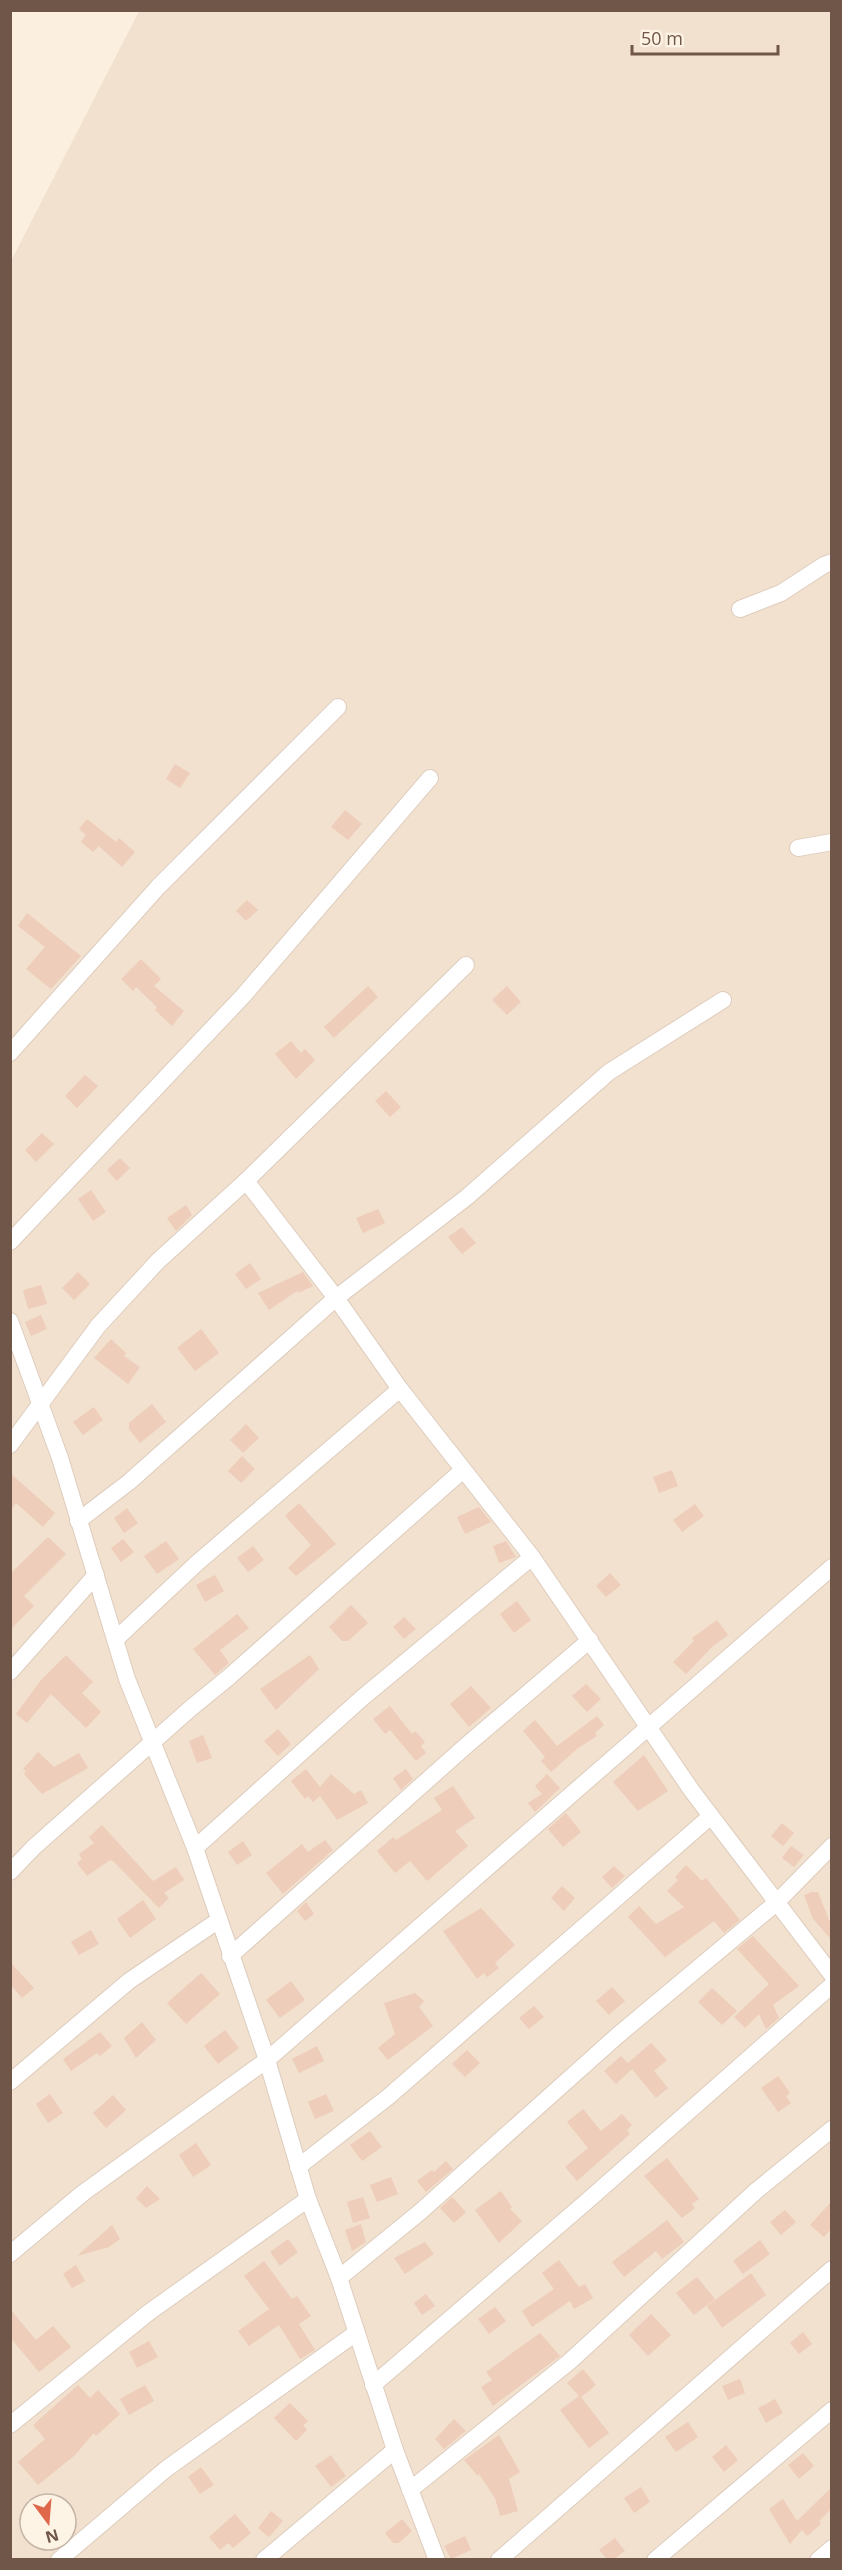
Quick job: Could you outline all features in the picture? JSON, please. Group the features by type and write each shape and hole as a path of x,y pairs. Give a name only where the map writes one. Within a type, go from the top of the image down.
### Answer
{"street":[{"path":"740,609 781,593 831,562"},
{"path":"10,1053 158,887 339,707"},
{"path":"10,1242 243,996 430,778"},
{"path":"798,848 831,842"},
{"path":"10,1445 98,1326 158,1261 246,1181 466,965"},
{"path":"78,1521 129,1482 336,1298 467,1197 609,1072 723,1000"},
{"path":"246,1181 336,1298 400,1389 532,1557 711,1816 831,1975"},
{"path":"10,1322 60,1458 127,1679 195,1848 267,2060 297,2167 339,2278 395,2450 437,2559"},
{"path":"116,1640 197,1563 400,1389"},
{"path":"10,1872 34,1847 463,1470"},
{"path":"195,1848 362,1698 532,1557"},
{"path":"10,2254 83,2193 267,2060 831,1567"},
{"path":"10,1672 96,1575"},
{"path":"230,1956 468,1744 590,1640"},
{"path":"297,2167 388,2097 711,1816"},
{"path":"339,2278 420,2212 617,2036 776,1903 831,1846"},
{"path":"10,2082 129,1982 219,1920"},
{"path":"373,2385 586,2202 831,1985"},
{"path":"410,2490 569,2362 756,2190 831,2128"},
{"path":"10,2425 148,2313 308,2199"},
{"path":"499,2559 831,2269"},
{"path":"59,2559 166,2469 356,2333"},
{"path":"655,2559 831,2410"},
{"path":"264,2559 395,2450"},
{"path":"818,2559 831,2548"}],"shaded area":[{"path":"139,11 831,11 831,2559 11,2559 10,263"}],"building":[{"path":"175,764 190,773 180,788 166,779"},
{"path":"345,810 362,824 348,840 331,827"},
{"path":"87,819 116,842 119,838 135,852 122,867 99,846 93,852 81,842 86,835 79,829"},
{"path":"247,900 258,910 246,921 236,911"},
{"path":"27,913 81,956 51,989 26,969 45,947 18,926"},
{"path":"141,959 161,979 154,986 184,1011 172,1026 155,1010 157,1007 136,987 133,991 121,979"},
{"path":"368,986 378,997 334,1038 324,1027"},
{"path":"507,986 521,1002 507,1015 492,1000"},
{"path":"291,1041 301,1053 305,1049 315,1060 296,1079 275,1054"},
{"path":"85,1075 98,1086 77,1108 65,1096"},
{"path":"386,1091 401,1107 390,1117 375,1101"},
{"path":"42,1133 54,1144 36,1162 25,1150"},
{"path":"120,1158 130,1168 117,1181 107,1170"},
{"path":"91,1190 106,1212 93,1221 78,1199"},
{"path":"186,1205 192,1215 176,1231 167,1218"},
{"path":"378,1209 385,1223 363,1233 356,1218"},
{"path":"462,1227 476,1243 462,1254 448,1237"},
{"path":"250,1263 261,1279 246,1289 235,1274"},
{"path":"78,1272 90,1284 74,1300 62,1288"},
{"path":"303,1272 313,1286 298,1293 297,1291 269,1310 258,1293"},
{"path":"41,1285 47,1304 28,1309 23,1290"},
{"path":"41,1315 47,1329 31,1336 25,1322"},
{"path":"201,1329 219,1353 195,1371 177,1348"},
{"path":"111,1339 126,1353 124,1356 140,1367 128,1384 94,1358"},
{"path":"152,1404 166,1422 140,1443 129,1429 129,1423"},
{"path":"94,1407 103,1420 83,1435 73,1422"},
{"path":"246,1424 259,1438 243,1453 230,1440"},
{"path":"242,1456 255,1469 241,1483 228,1471"},
{"path":"672,1470 678,1486 659,1493 653,1477"},
{"path":"10,1473 55,1513 43,1527 16,1503 10,1511"},
{"path":"299,1503 336,1544 296,1576 288,1568 311,1545 285,1516"},
{"path":"695,1504 704,1516 682,1532 673,1520"},
{"path":"479,1507 491,1522 465,1534 457,1517"},
{"path":"127,1508 138,1523 124,1533 114,1518"},
{"path":"48,1537 66,1554 24,1596 34,1606 10,1630 10,1574"},
{"path":"123,1539 134,1552 121,1562 111,1548"},
{"path":"166,1541 179,1559 157,1574 144,1556"},
{"path":"506,1541 516,1557 499,1563 493,1546"},
{"path":"253,1546 264,1560 248,1572 237,1558"},
{"path":"610,1573 621,1585 606,1597 596,1586"},
{"path":"215,1575 224,1591 205,1602 196,1585"},
{"path":"517,1601 531,1620 514,1633 500,1614"},
{"path":"351,1605 368,1623 348,1641 342,1641 329,1627"},
{"path":"237,1614 249,1628 220,1650 229,1663 215,1675 193,1649"},
{"path":"404,1617 416,1629 404,1639 393,1627"},
{"path":"717,1620 728,1635 713,1646 686,1674 673,1662 694,1641 692,1638"},
{"path":"66,1655 93,1682 82,1693 101,1712 86,1728 51,1694 27,1723 16,1714 41,1680"},
{"path":"310,1655 319,1669 276,1710 260,1689"},
{"path":"586,1684 601,1699 587,1712 572,1696"},
{"path":"471,1686 491,1708 469,1727 450,1704"},
{"path":"390,1706 412,1734 415,1731 425,1742 421,1746 426,1753 416,1761 390,1730 385,1734 373,1719"},
{"path":"597,1716 604,1725 595,1733 597,1736 578,1748 551,1772 541,1761 545,1757 523,1731 535,1720 557,1746"},
{"path":"278,1729 291,1744 278,1756 264,1741"},
{"path":"203,1735 212,1758 197,1763 189,1741"},
{"path":"38,1752 54,1767 79,1753 88,1768 42,1794 24,1774 26,1771 23,1769"},
{"path":"644,1755 668,1791 638,1811 613,1782"},
{"path":"306,1769 320,1787 331,1774 354,1794 361,1790 368,1803 337,1820 320,1796 313,1802 308,1796 305,1799 291,1781"},
{"path":"406,1769 413,1779 401,1790 393,1778"},
{"path":"547,1774 560,1788 535,1812 528,1803 542,1794 535,1786"},
{"path":"453,1786 475,1818 455,1831 468,1846 427,1881 410,1861 395,1873 377,1851 393,1837 396,1840 442,1810 434,1798"},
{"path":"566,1813 581,1832 563,1847 548,1829"},
{"path":"782,1823 794,1833 783,1846 771,1836"},
{"path":"102,1825 153,1881 176,1867 184,1880 164,1893 169,1898 159,1908 113,1861 110,1860 87,1876 77,1863 82,1859 79,1854 94,1843 89,1837"},
{"path":"325,1840 333,1850 283,1894 266,1873 302,1844 308,1852"},
{"path":"243,1841 252,1855 237,1865 228,1852"},
{"path":"791,1846 804,1855 794,1867 782,1858"},
{"path":"686,1865 702,1881 706,1878 740,1920 724,1933 714,1921 665,1957 628,1917 639,1906 656,1924 684,1907 667,1891 678,1880 675,1877"},
{"path":"614,1866 625,1876 612,1888 602,1877"},
{"path":"562,1886 575,1898 564,1911 551,1898"},
{"path":"818,1892 831,1925 831,1939 813,1919 804,1895"},
{"path":"143,1900 156,1919 130,1938 117,1919"},
{"path":"306,1902 314,1914 305,1921 297,1911"},
{"path":"481,1908 515,1945 495,1963 499,1968 487,1977 484,1973 477,1979 443,1931"},
{"path":"91,1930 99,1944 79,1955 71,1942"},
{"path":"753,1936 799,1986 773,2005 779,2018 766,2029 759,2014 745,2028 734,2017 769,1984 737,1949"},
{"path":"10,1962 34,1988 22,1998 10,1984"},
{"path":"201,1973 220,1994 186,2024 167,2003"},
{"path":"291,1981 305,2000 280,2018 266,2000"},
{"path":"612,1987 625,2001 609,2015 596,2001"},
{"path":"712,1988 737,2011 722,2025 698,2002"},
{"path":"415,1993 424,2001 419,2007 433,2026 388,2060 378,2048 395,2034 384,2003"},
{"path":"534,2006 544,2017 529,2029 519,2018"},
{"path":"142,2022 156,2040 136,2058 124,2038"},
{"path":"225,2030 239,2048 218,2064 204,2046"},
{"path":"100,2032 112,2046 100,2056 97,2053 71,2071 63,2059"},
{"path":"651,2043 667,2060 654,2071 668,2088 656,2098 632,2069 616,2084 604,2071 621,2056 628,2063"},
{"path":"317,2046 324,2061 299,2073 292,2059"},
{"path":"467,2050 480,2063 465,2077 452,2064"},
{"path":"778,2076 790,2093 786,2096 791,2103 778,2112 761,2088"},
{"path":"50,2094 63,2113 48,2123 36,2104"},
{"path":"326,2094 334,2111 315,2119 308,2102"},
{"path":"113,2095 126,2110 106,2128 93,2113"},
{"path":"583,2109 601,2131 622,2114 632,2125 627,2130 630,2134 577,2181 565,2167 588,2148 567,2122"},
{"path":"370,2131 382,2147 362,2161 350,2145"},
{"path":"196,2143 211,2165 193,2177 179,2155"},
{"path":"667,2158 699,2199 692,2204 695,2208 682,2218 644,2176"},
{"path":"446,2161 453,2169 426,2192 417,2181 432,2170 434,2172"},
{"path":"391,2177 398,2194 377,2202 370,2185"},
{"path":"147,2186 160,2199 146,2208 136,2198"},
{"path":"501,2191 512,2207 510,2209 522,2221 499,2243 475,2210"},
{"path":"363,2197 370,2218 353,2223 347,2202"},
{"path":"452,2197 466,2212 454,2223 440,2208"},
{"path":"831,2202 831,2229 824,2237 810,2225"},
{"path":"785,2210 796,2222 781,2235 770,2222"},
{"path":"667,2220 684,2242 662,2259 656,2251 624,2277 612,2262"},
{"path":"361,2224 366,2242 352,2251 345,2230"},
{"path":"112,2225 120,2239 109,2247 77,2256"},
{"path":"288,2239 298,2252 280,2266 270,2252"},
{"path":"760,2240 770,2254 743,2274 733,2261"},
{"path":"425,2242 434,2254 405,2274 394,2258"},
{"path":"559,2260 579,2287 585,2284 593,2298 574,2309 570,2301 532,2327 522,2311 554,2289 542,2273"},
{"path":"264,2261 292,2299 297,2296 311,2316 299,2324 315,2350 300,2359 279,2325 249,2346 238,2331 269,2309 244,2276"},
{"path":"76,2265 85,2281 72,2288 63,2274"},
{"path":"751,2273 766,2295 722,2328 707,2306"},
{"path":"697,2277 715,2299 694,2315 676,2293"},
{"path":"426,2294 435,2306 422,2315 414,2303"},
{"path":"495,2307 506,2321 489,2334 478,2319"},
{"path":"10,2309 36,2340 53,2326 71,2347 39,2372 10,2337"},
{"path":"651,2314 671,2335 648,2356 629,2335"},
{"path":"803,2332 812,2344 799,2354 790,2343"},
{"path":"540,2333 560,2356 493,2406 481,2387 492,2380 486,2372"},
{"path":"149,2341 158,2357 137,2368 129,2352"},
{"path":"583,2369 596,2385 581,2397 609,2433 589,2448 560,2410 579,2396 567,2383"},
{"path":"740,2379 745,2393 728,2400 722,2386"},
{"path":"78,2385 90,2398 98,2390 120,2414 96,2436 94,2433 75,2455 38,2485 18,2462 45,2439 33,2425"},
{"path":"145,2385 154,2401 129,2415 120,2399"},
{"path":"775,2399 783,2413 766,2423 758,2408"},
{"path":"290,2403 308,2421 303,2425 307,2430 296,2441 274,2418"},
{"path":"454,2419 466,2431 444,2449 435,2439"},
{"path":"688,2422 698,2437 676,2452 665,2437"},
{"path":"499,2435 520,2472 509,2479 518,2511 500,2516 495,2498 479,2474 478,2476 464,2460"},
{"path":"726,2445 738,2460 724,2472 712,2457"},
{"path":"803,2453 814,2466 799,2479 788,2465"},
{"path":"331,2455 346,2476 331,2487 315,2466"},
{"path":"201,2467 214,2485 200,2494 188,2477"},
{"path":"641,2487 650,2502 634,2513 624,2498"},
{"path":"831,2488 831,2509 819,2521 821,2524 807,2536 802,2530 790,2544 769,2509 783,2499 797,2521"},
{"path":"271,2511 283,2521 269,2537 258,2528"},
{"path":"235,2514 251,2533 233,2548 228,2543 220,2550 209,2537"},
{"path":"402,2519 412,2531 399,2543 393,2543 385,2533"},
{"path":"465,2536 471,2550 451,2559 444,2546"},
{"path":"615,2538 625,2551 614,2559 607,2559 599,2550"}]}
